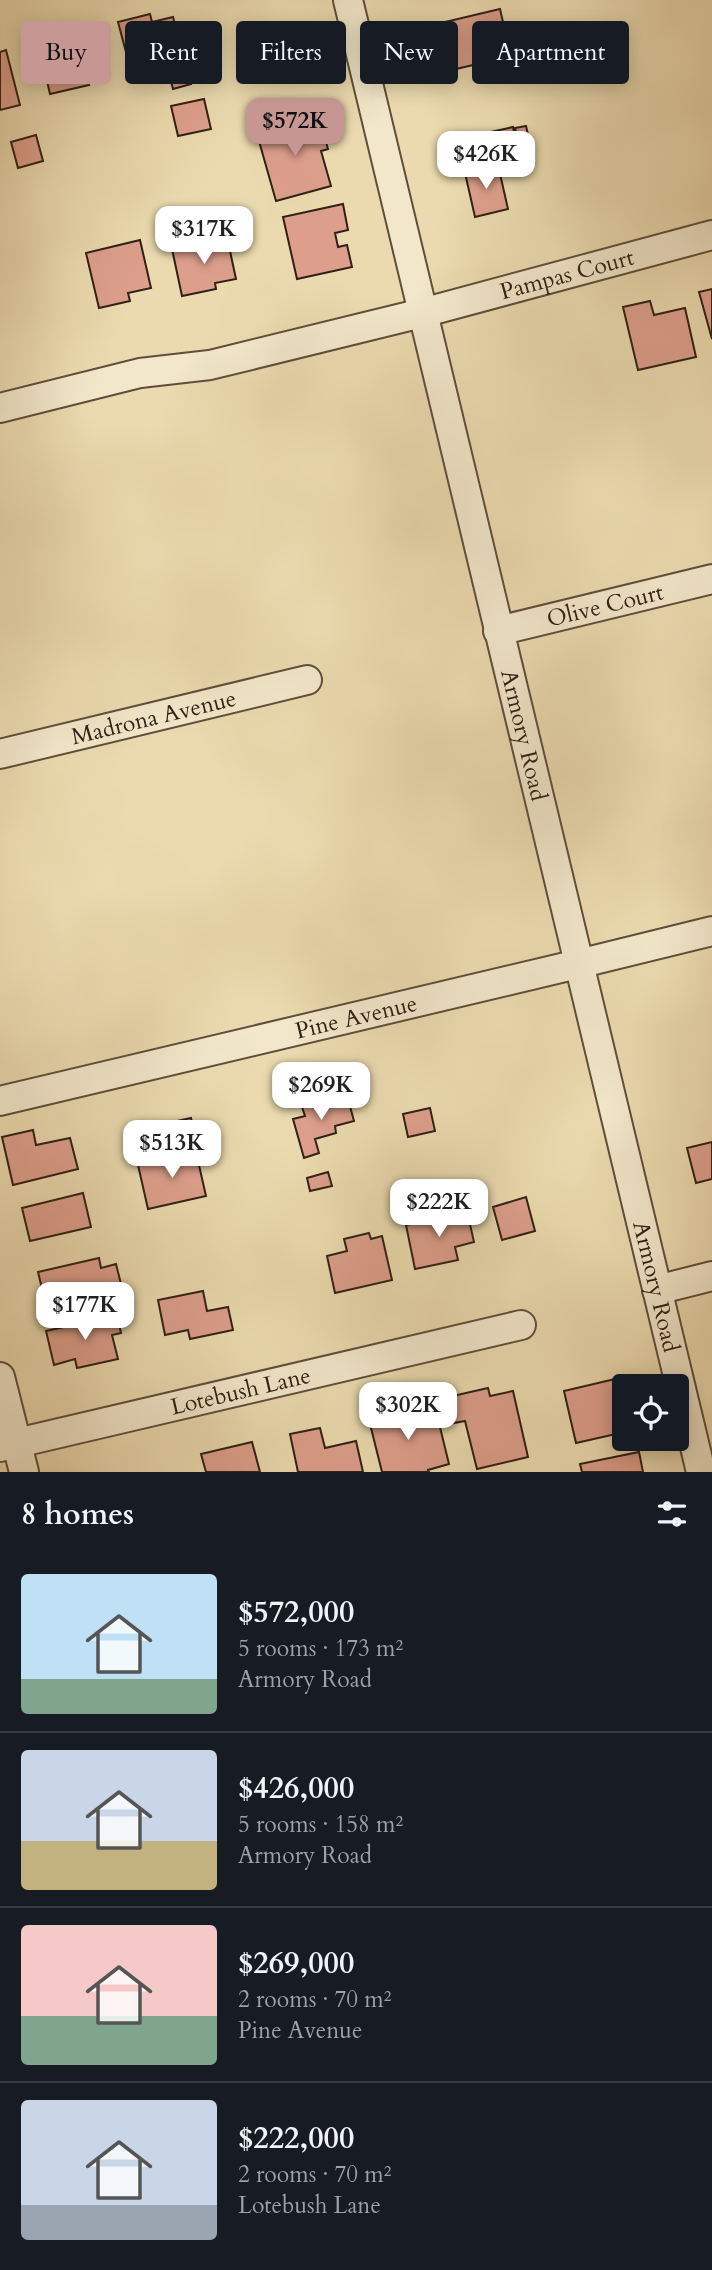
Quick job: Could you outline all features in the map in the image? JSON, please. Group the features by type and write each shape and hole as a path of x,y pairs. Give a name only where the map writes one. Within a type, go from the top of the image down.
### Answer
{"street":[{"name":"Armory Road","path":"348,0 701,1472"},
{"name":"Pampas Court","path":"0,408 140,373 210,365 422,313 712,234"},
{"name":"Olive Court","path":"498,631 712,579"},
{"name":"Madrona Avenue","path":"0,754 307,680"},
{"name":"Pine Avenue","path":"0,1101 712,931"},
{"path":"657,1290 712,1276"},
{"name":"Lotebush Lane","path":"8,1445 521,1325"},
{"path":"0,1377 8,1445 24,1472"}],"building":[{"path":"500,9 503,21 472,21 472,65 458,69 458,21 449,21"},
{"path":"150,14 152,21 125,21 125,48 118,22"},
{"path":"173,17 174,21 156,21"},
{"path":"6,50 20,105 0,110 0,52"},
{"path":"48,84 89,85 50,94"},
{"path":"172,84 191,84 173,89"},
{"path":"204,99 211,129 178,136 171,106"},
{"path":"319,117 328,149 321,151 331,186 276,201 257,134"},
{"path":"526,126 529,139 518,141 515,128"},
{"path":"513,127 518,150 491,156 486,133"},
{"path":"36,135 43,161 18,168 11,142"},
{"path":"498,165 508,209 475,217 465,173"},
{"path":"343,204 348,230 335,233 338,247 347,245 352,267 297,279 283,217"},
{"path":"227,237 236,279 215,283 216,289 182,296 172,249"},
{"path":"140,240 151,288 128,293 130,301 99,308 86,253"},
{"path":"712,289 712,339 699,292"},
{"path":"650,301 654,315 685,308 696,357 638,370 623,307"},
{"path":"347,1095 354,1121 335,1126 336,1133 315,1139 319,1153 304,1158 293,1119 305,1116 302,1107"},
{"path":"430,1108 435,1131 408,1137 403,1114"},
{"path":"191,1118 196,1141 173,1146 168,1123"},
{"path":"33,1130 36,1145 70,1138 78,1169 13,1185 2,1137"},
{"path":"712,1142 712,1179 696,1183 687,1148"},
{"path":"196,1152 206,1196 148,1209 138,1165"},
{"path":"328,1172 332,1186 310,1191 307,1178"},
{"path":"83,1193 91,1227 30,1241 22,1208"},
{"path":"526,1197 535,1231 502,1240 493,1207"},
{"path":"467,1211 474,1242 455,1247 458,1260 415,1269 406,1225"},
{"path":"369,1233 371,1239 382,1236 392,1280 335,1293 327,1256 347,1251 344,1239"},
{"path":"99,1258 101,1268 116,1264 121,1284 45,1301 38,1272"},
{"path":"203,1291 207,1311 228,1307 233,1330 190,1339 188,1330 165,1335 158,1300"},
{"path":"117,1315 121,1333 112,1335 118,1359 77,1368 75,1359 54,1365 46,1331"},
{"path":"612,1380 612,1435 576,1443 564,1391"},
{"path":"488,1388 490,1396 513,1391 528,1457 477,1469 465,1421 449,1424 444,1398"},
{"path":"403,1407 406,1419 436,1411 449,1464 428,1470 429,1472 382,1472 368,1416"},
{"path":"320,1428 325,1448 356,1441 363,1472 298,1472 290,1434"},
{"path":"252,1442 260,1472 206,1472 201,1454"},
{"path":"639,1452 643,1472 582,1472 580,1464"}]}
